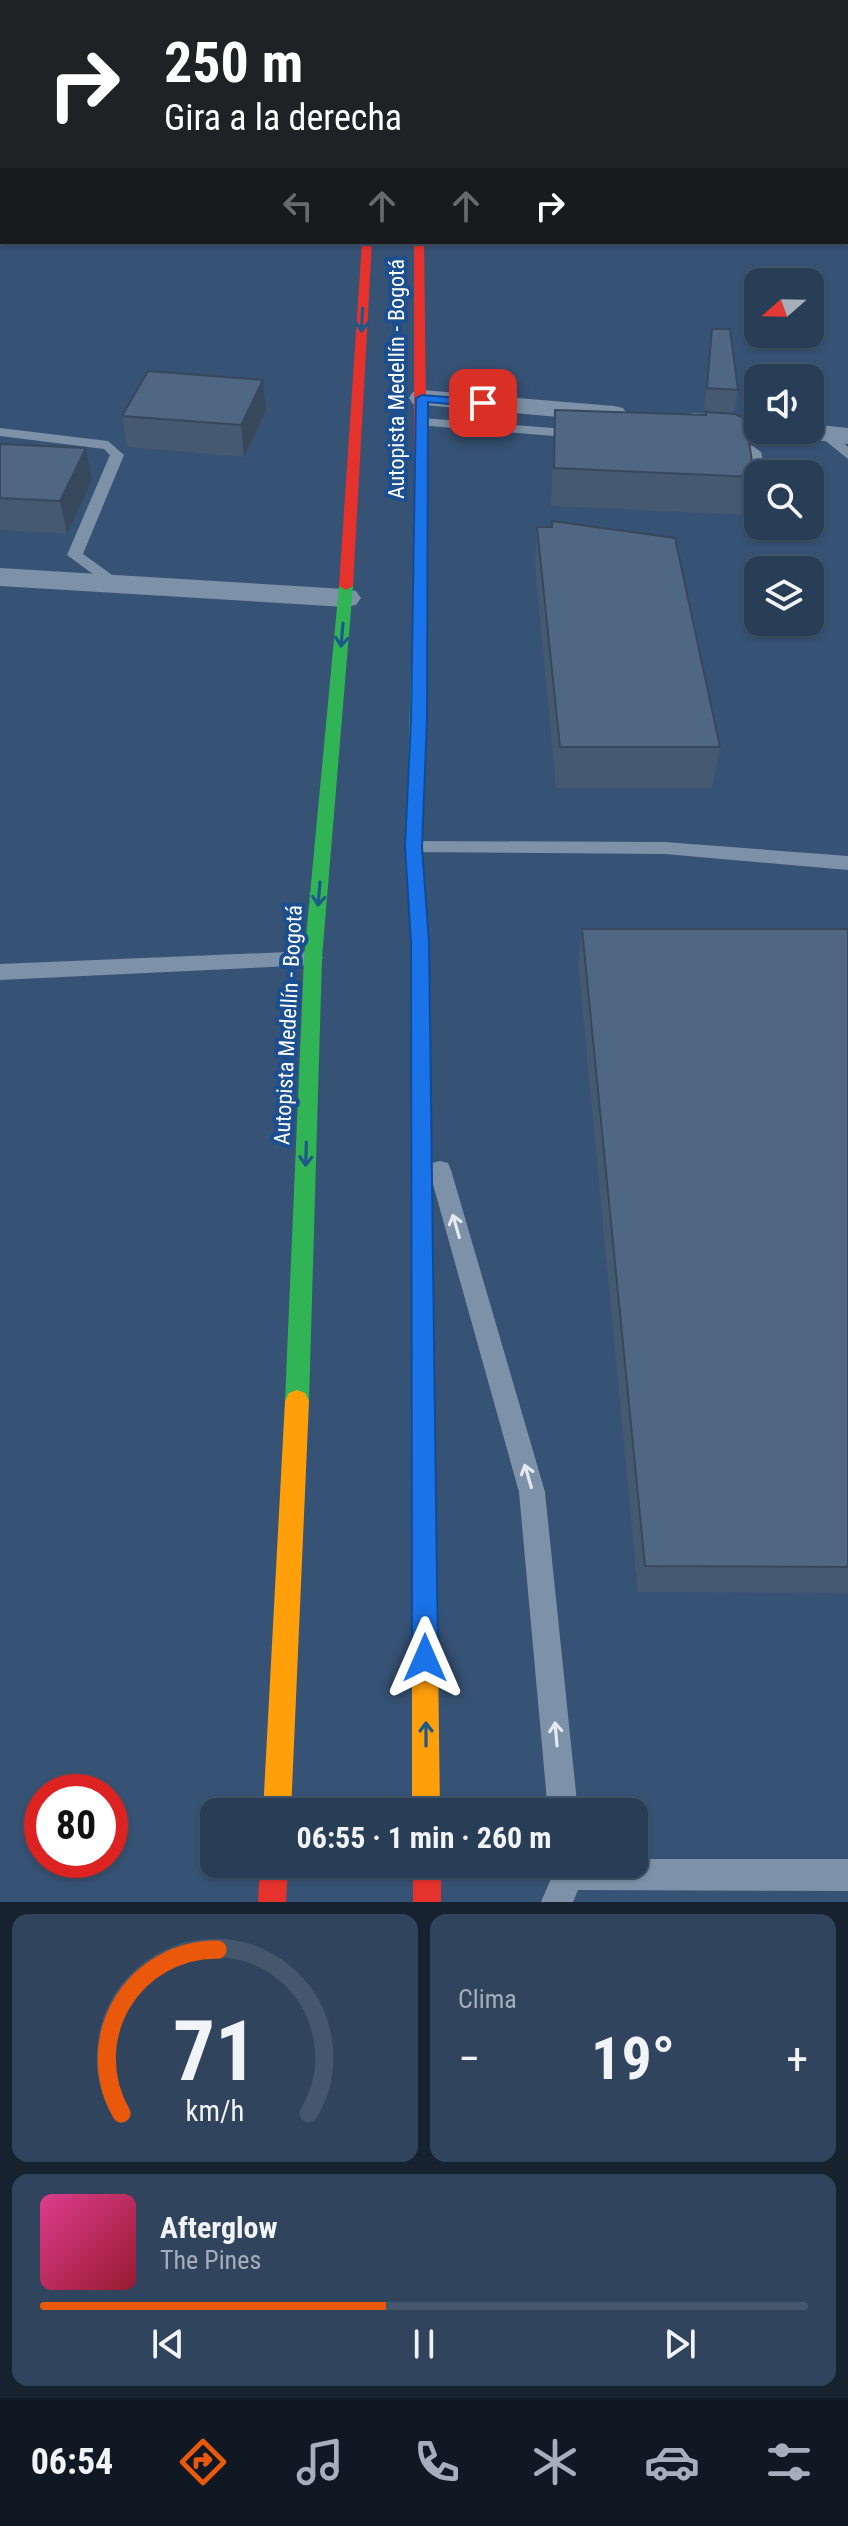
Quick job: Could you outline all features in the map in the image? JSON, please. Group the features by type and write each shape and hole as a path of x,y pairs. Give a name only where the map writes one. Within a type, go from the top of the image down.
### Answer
{"highway":[{"name":"Autopista Medellín - Bogotá","path":"278,1798 290,1589 313,958 345,598 367,244"},
{"name":"Autopista Medellín - Bogotá","path":"419,244 422,410 419,719 414,847 420,942 426,1798"},
{"path":"272,1902 273,1878"},
{"path":"427,1878 427,1902"}],"street":[{"path":"422,410 636,416"},
{"path":"666,419 744,425"},
{"path":"0,577 345,598"}],"lane":[{"path":"422,410 593,435"},
{"path":"0,432 108,445 114,449 117,455 111,474 75,555 117,585"},
{"path":"837,435 848,455"},
{"path":"718,444 748,449 756,455 757,460"},
{"path":"414,847 665,848 848,863"},
{"path":"0,972 313,958"},
{"path":"421,1106 532,1492 562,1798"},
{"path":"565,1880 848,1875"}],"building":[{"path":"712,329 730,329 738,390 707,388"},
{"path":"148,371 263,380 241,425 122,416"},
{"path":"555,410 735,414 744,418 744,444 749,444 752,460 744,460 744,477 554,468"},
{"path":"0,444 86,448 60,501 0,498"},
{"path":"552,521 675,538 720,747 560,747 537,527 552,527"},
{"path":"582,929 848,929 848,1567 645,1566"}],"traffic: fast":[{"path":"421,556 414,847 420,942 422,1188"},
{"path":"297,1401 313,958 346,586"}],"traffic: slow":[{"path":"422,1188 426,1798"},
{"path":"278,1798 297,1401"}],"traffic: jam":[{"path":"346,586 367,244"},
{"path":"419,244 421,556"},
{"path":"272,1902 273,1878"},
{"path":"427,1878 427,1902"}],"route":[{"path":"425,1658 420,942 414,847 419,719 422,398 483,403"}]}
